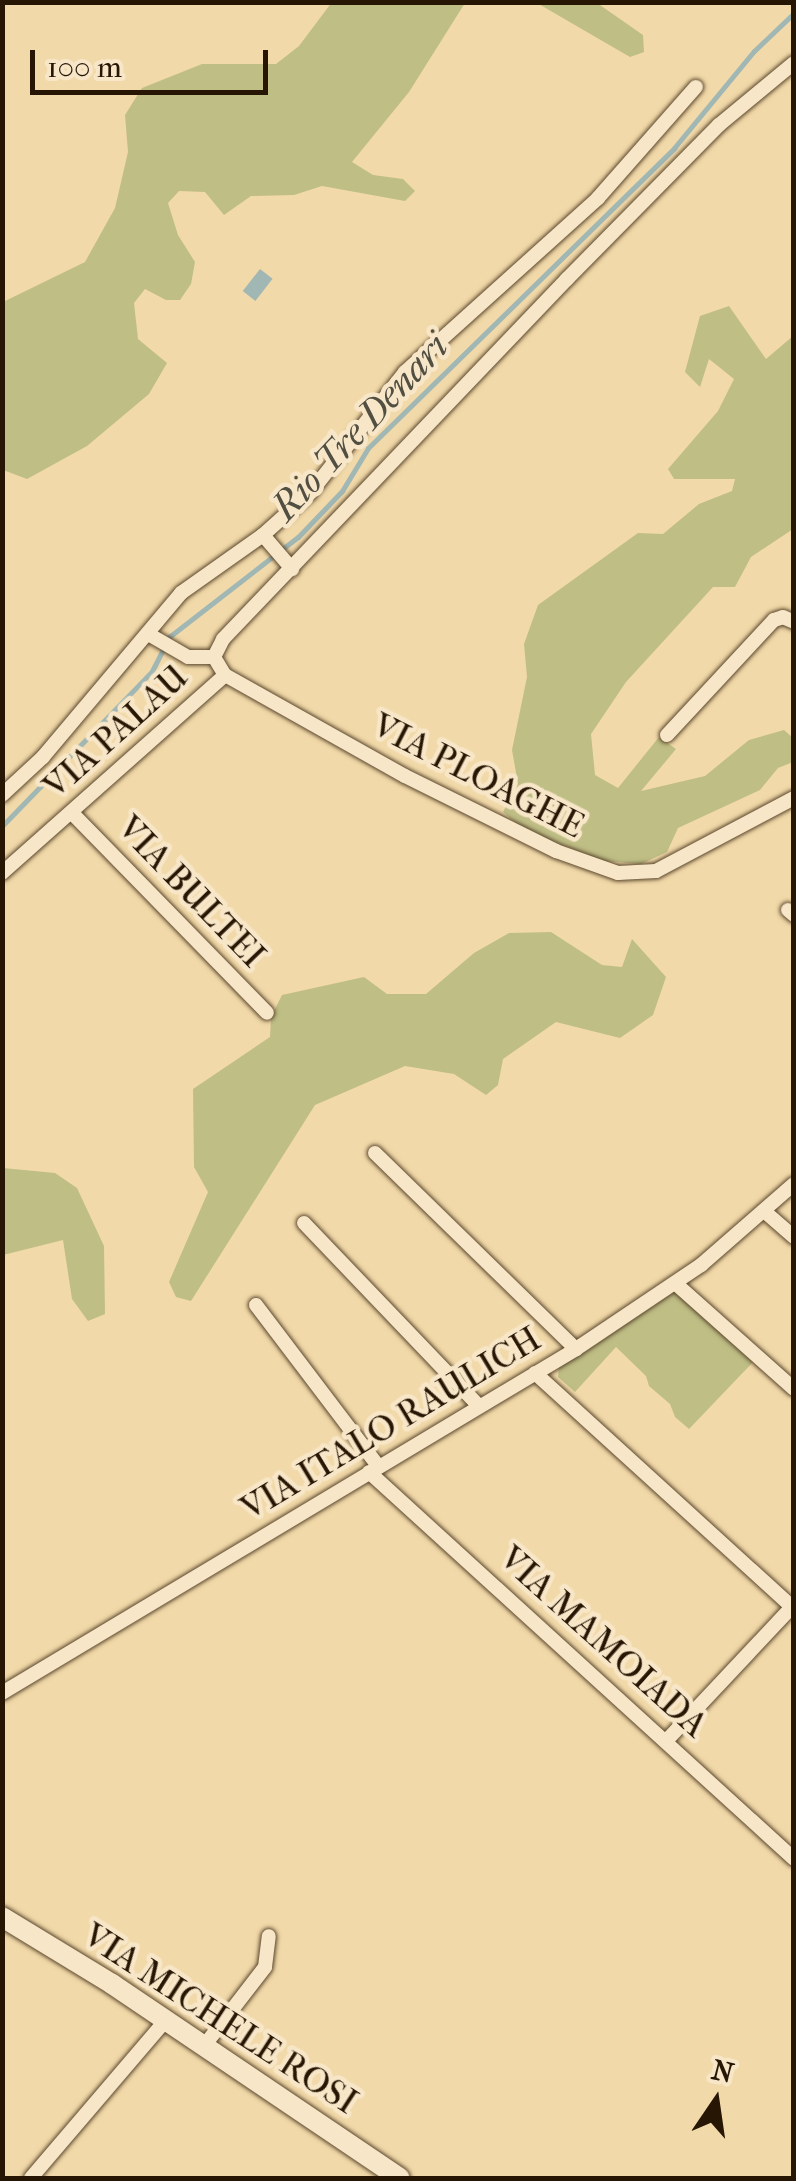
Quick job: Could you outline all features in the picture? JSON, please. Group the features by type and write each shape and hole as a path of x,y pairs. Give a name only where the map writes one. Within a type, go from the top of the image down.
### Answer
{"street":[{"path":"150,636 188,657 214,657 223,639 718,125 794,63"},
{"path":"2,795 44,757 150,636 188,586 262,535 311,492 405,372 598,198 696,87"},
{"path":"262,535 292,569"},
{"path":"667,735 774,620 782,617 794,622"},
{"name":"VIA PLOAGHE","path":"214,657 225,675 463,807 556,851 618,873 656,872 794,798"},
{"name":"VIA PALAU","path":"2,874 225,675"},
{"name":"VIA BULTEI","path":"72,813 268,1013"},
{"path":"375,1153 576,1348"},
{"name":"VIA ITALO RAULICH","path":"2,1693 576,1348 675,1283 794,1184"},
{"path":"764,1211 794,1237"},
{"path":"304,1222 479,1406"},
{"path":"675,1283 794,1389"},
{"name":"VIA MAMOIADA","path":"256,1306 374,1469 794,1859"},
{"path":"534,1373 792,1608 667,1740"},
{"name":"VIA MICHELE ROSI","path":"2,1918 166,2020 400,2178"},
{"path":"204,2046 264,1968 268,1936"},
{"path":"31,2178 166,2020"}],"shaded area":[{"path":"332,2 465,3 409,92 352,162 373,175 403,179 415,191 405,201 322,186 294,195 251,196 224,215 205,192 179,191 168,203 178,235 195,262 191,284 180,300 166,300 145,289 134,303 138,339 167,363 149,394 87,446 27,479 3,470 3,302 85,262 115,208 128,152 125,115 142,88 202,64 276,64 299,46"},
{"path":"537,3 597,3 643,35 644,52 630,57"},
{"path":"729,306 766,359 793,336 793,529 751,557 735,587 713,587 626,682 591,734 595,775 618,788 659,737 676,749 641,791 705,776 749,740 784,730 793,738 793,762 778,768 760,790 678,828 667,852 641,864 604,861 526,831 503,812 518,784 512,750 527,677 524,644 538,605 638,533 663,534 699,504 732,491 735,479 674,479 668,469 718,411 734,379 709,359 700,387 685,372 700,316"},
{"path":"551,932 602,965 622,967 632,939 666,977 653,1015 620,1038 556,1022 503,1059 498,1085 486,1095 454,1074 405,1066 315,1105 191,1301 176,1297 169,1282 208,1192 194,1167 193,1089 270,1037 271,1017 282,995 364,977 387,994 426,994 474,953 509,933"},
{"path":"3,1168 55,1173 77,1188 104,1246 105,1314 88,1321 72,1299 63,1240 3,1255"},
{"path":"677,1290 755,1360 689,1429 675,1417 670,1404 649,1386 646,1376 616,1347 575,1392 558,1377 559,1366"}],"water":[{"path":"260,269 273,279 255,301 243,291"}],"waterway":[{"name":"Rio Tre Denari","path":"2,826 152,671 169,637 298,537 342,491 368,448 674,148 754,51 794,13"}]}
